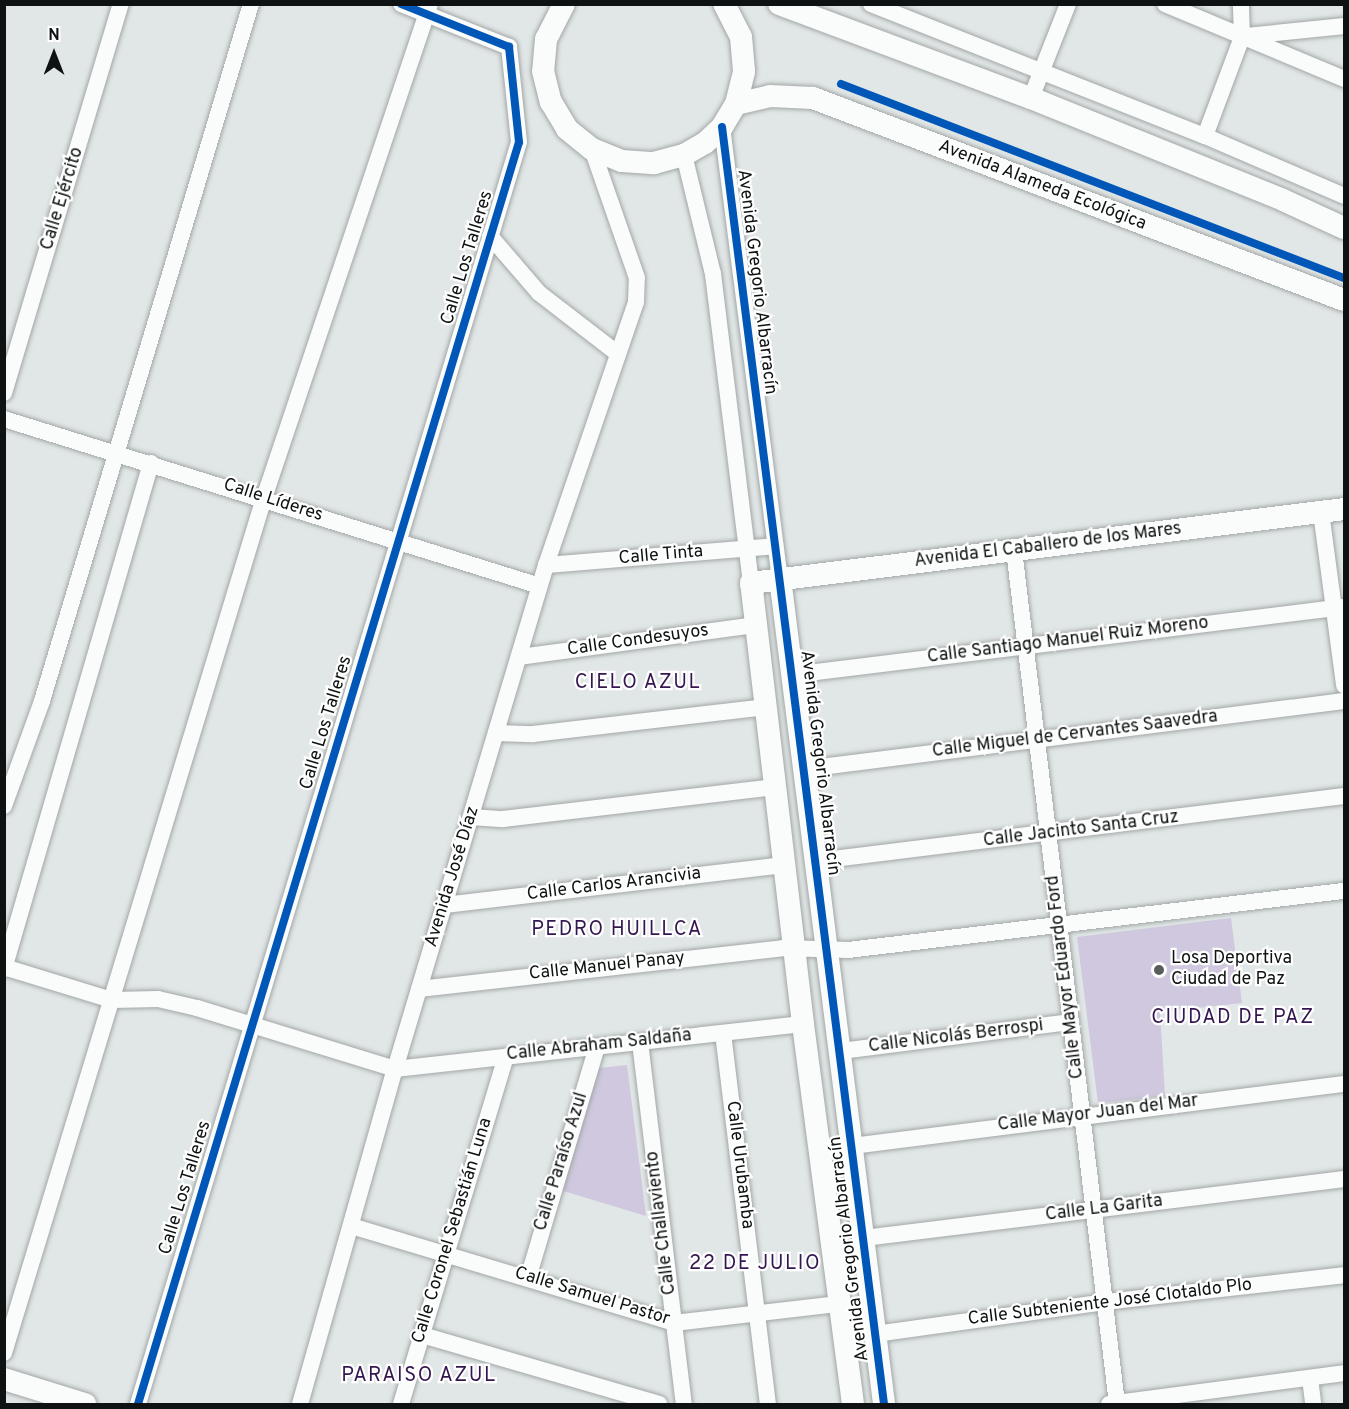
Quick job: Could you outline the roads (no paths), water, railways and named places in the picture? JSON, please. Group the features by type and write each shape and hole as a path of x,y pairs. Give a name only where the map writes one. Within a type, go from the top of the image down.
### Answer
{"street":[{"name":"Calle Ejército","path":"4,393 121,4"},
{"path":"4,806 42,701 251,4"},
{"path":"4,1353 264,498 429,10 401,4"},
{"path":"564,4 546,39 543,71 551,102 567,129 592,149 621,161 643,163 654,163 684,155 705,143 722,127 736,104 744,71 741,37 724,4"},
{"path":"779,4 1031,98 1283,200 1344,228"},
{"path":"871,4 1205,136 1344,196"},
{"path":"1031,98 1068,4"},
{"path":"1165,4 1344,79"},
{"path":"1205,136 1242,37 1241,4"},
{"name":"Calle Los Talleres","path":"138,1404 251,1023 519,142 509,47 429,10"},
{"path":"1242,37 1344,26"},
{"name":"Avenida Alameda Ecológica","path":"736,104 770,96 813,98 1344,300"},
{"name":"Avenida Gregorio Albarracín","path":"722,127 817,861 884,1404"},
{"name":"Avenida José Díaz","path":"300,1404 395,1069 546,565 636,302 637,278 592,149"},
{"name":"Avenida Gregorio Albarracín","path":"684,155 713,274 803,1024 853,1404"},
{"path":"490,236 539,293 617,353"},
{"path":"713,274 739,269"},
{"name":"Calle Líderes","path":"4,419 264,498 540,586"},
{"path":"151,463 5,968 112,1000 158,999 251,1023 395,1069"},
{"name":"Avenida El Caballero de los Mares","path":"751,583 1344,509"},
{"path":"1321,512 1340,608 1344,685"},
{"name":"Calle Tinta","path":"546,565 776,546"},
{"name":"Calle Mayor Eduardo Ford","path":"1014,550 1105,1302 1114,1404"},
{"name":"Calle Santiago Manuel Ruiz Moreno","path":"792,675 1340,608"},
{"name":"Calle Condesuyos","path":"519,657 756,625"},
{"name":"Calle Miguel de Cervantes Saavedra","path":"804,769 1344,701"},
{"path":"496,733 533,734 766,707"},
{"path":"471,817 503,819 776,787"},
{"name":"Calle Jacinto Santa Cruz","path":"817,861 1344,796"},
{"name":"Calle Carlos Arancivia","path":"444,906 785,865"},
{"name":"Calle Manuel Panay","path":"419,988 794,948 848,950 1344,891"},
{"name":"Calle Nicolás Berrospi","path":"841,1052 1071,1022"},
{"name":"Calle Abraham Saldaña","path":"395,1069 803,1024"},
{"name":"Calle Urubamba","path":"723,1033 768,1404"},
{"name":"Calle Challaviento","path":"640,1042 684,1404"},
{"name":"Calle Paraíso Azul","path":"528,1278 597,1047"},
{"name":"Calle Coronel Sebastián Luna","path":"401,1404 506,1057"},
{"name":"Calle Mayor Juan del Mar","path":"852,1146 1082,1115 1344,1084"},
{"name":"Calle La Garita","path":"864,1238 1344,1179"},
{"name":"Calle Samuel Pastor","path":"351,1226 674,1323 839,1304"},
{"name":"Calle Subteniente José Clotaldo Plo","path":"875,1334 1105,1302 1344,1275"},
{"path":"422,1335 658,1404"},
{"path":"1114,1404 1220,1398 1310,1378 1344,1374"},
{"path":"1310,1378 1313,1404"},
{"path":"4,1379 85,1404"}],"place":[{"name":"Losa Deportiva Ciudad de Paz","path":"1159,970"}],"district":[{"name":"CIELO AZUL","path":"638,683"},
{"name":"PEDRO HUILLCA","path":"617,930"},
{"name":"CIUDAD DE PAZ","path":"1233,1018"},
{"name":"22 DE JULIO","path":"755,1264"},
{"name":"PARAISO AZUL","path":"419,1376"}]}
